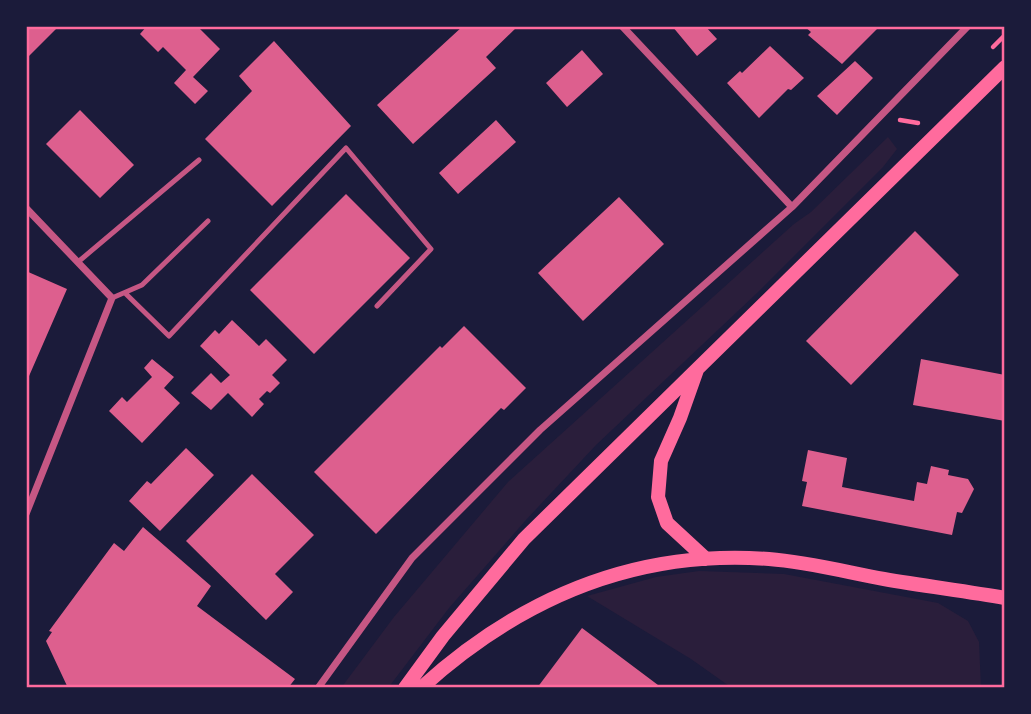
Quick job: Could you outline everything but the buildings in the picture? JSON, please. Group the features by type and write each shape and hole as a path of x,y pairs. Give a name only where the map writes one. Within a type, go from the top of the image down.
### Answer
{"main road":[{"path":"405,688 443,636 524,539 1005,67"},
{"path":"699,365 661,461 658,497 667,523 706,559"},
{"path":"421,688 454,658 524,611 576,588 624,572 664,564 706,559 768,559 1005,598"}],"street":[{"path":"622,26 792,208"},
{"path":"318,688 412,558 540,430 792,208 968,26"},
{"path":"26,208 112,298 26,514"}],"lane":[{"path":"125,293 169,336 346,148 431,249 377,306"},
{"path":"78,262 199,160"},
{"path":"112,298 142,285 208,221"}],"path":[{"path":"985,55 1005,35"},
{"path":"882,115 917,124 927,114"}],"shaded area":[{"path":"888,137 897,149 883,167 757,293 596,445 449,608 388,688 341,688 394,617 508,482 794,224 811,212"},
{"path":"699,571 784,574 938,603 968,621 979,642 981,688 732,688 691,659 587,596 656,577"}]}
